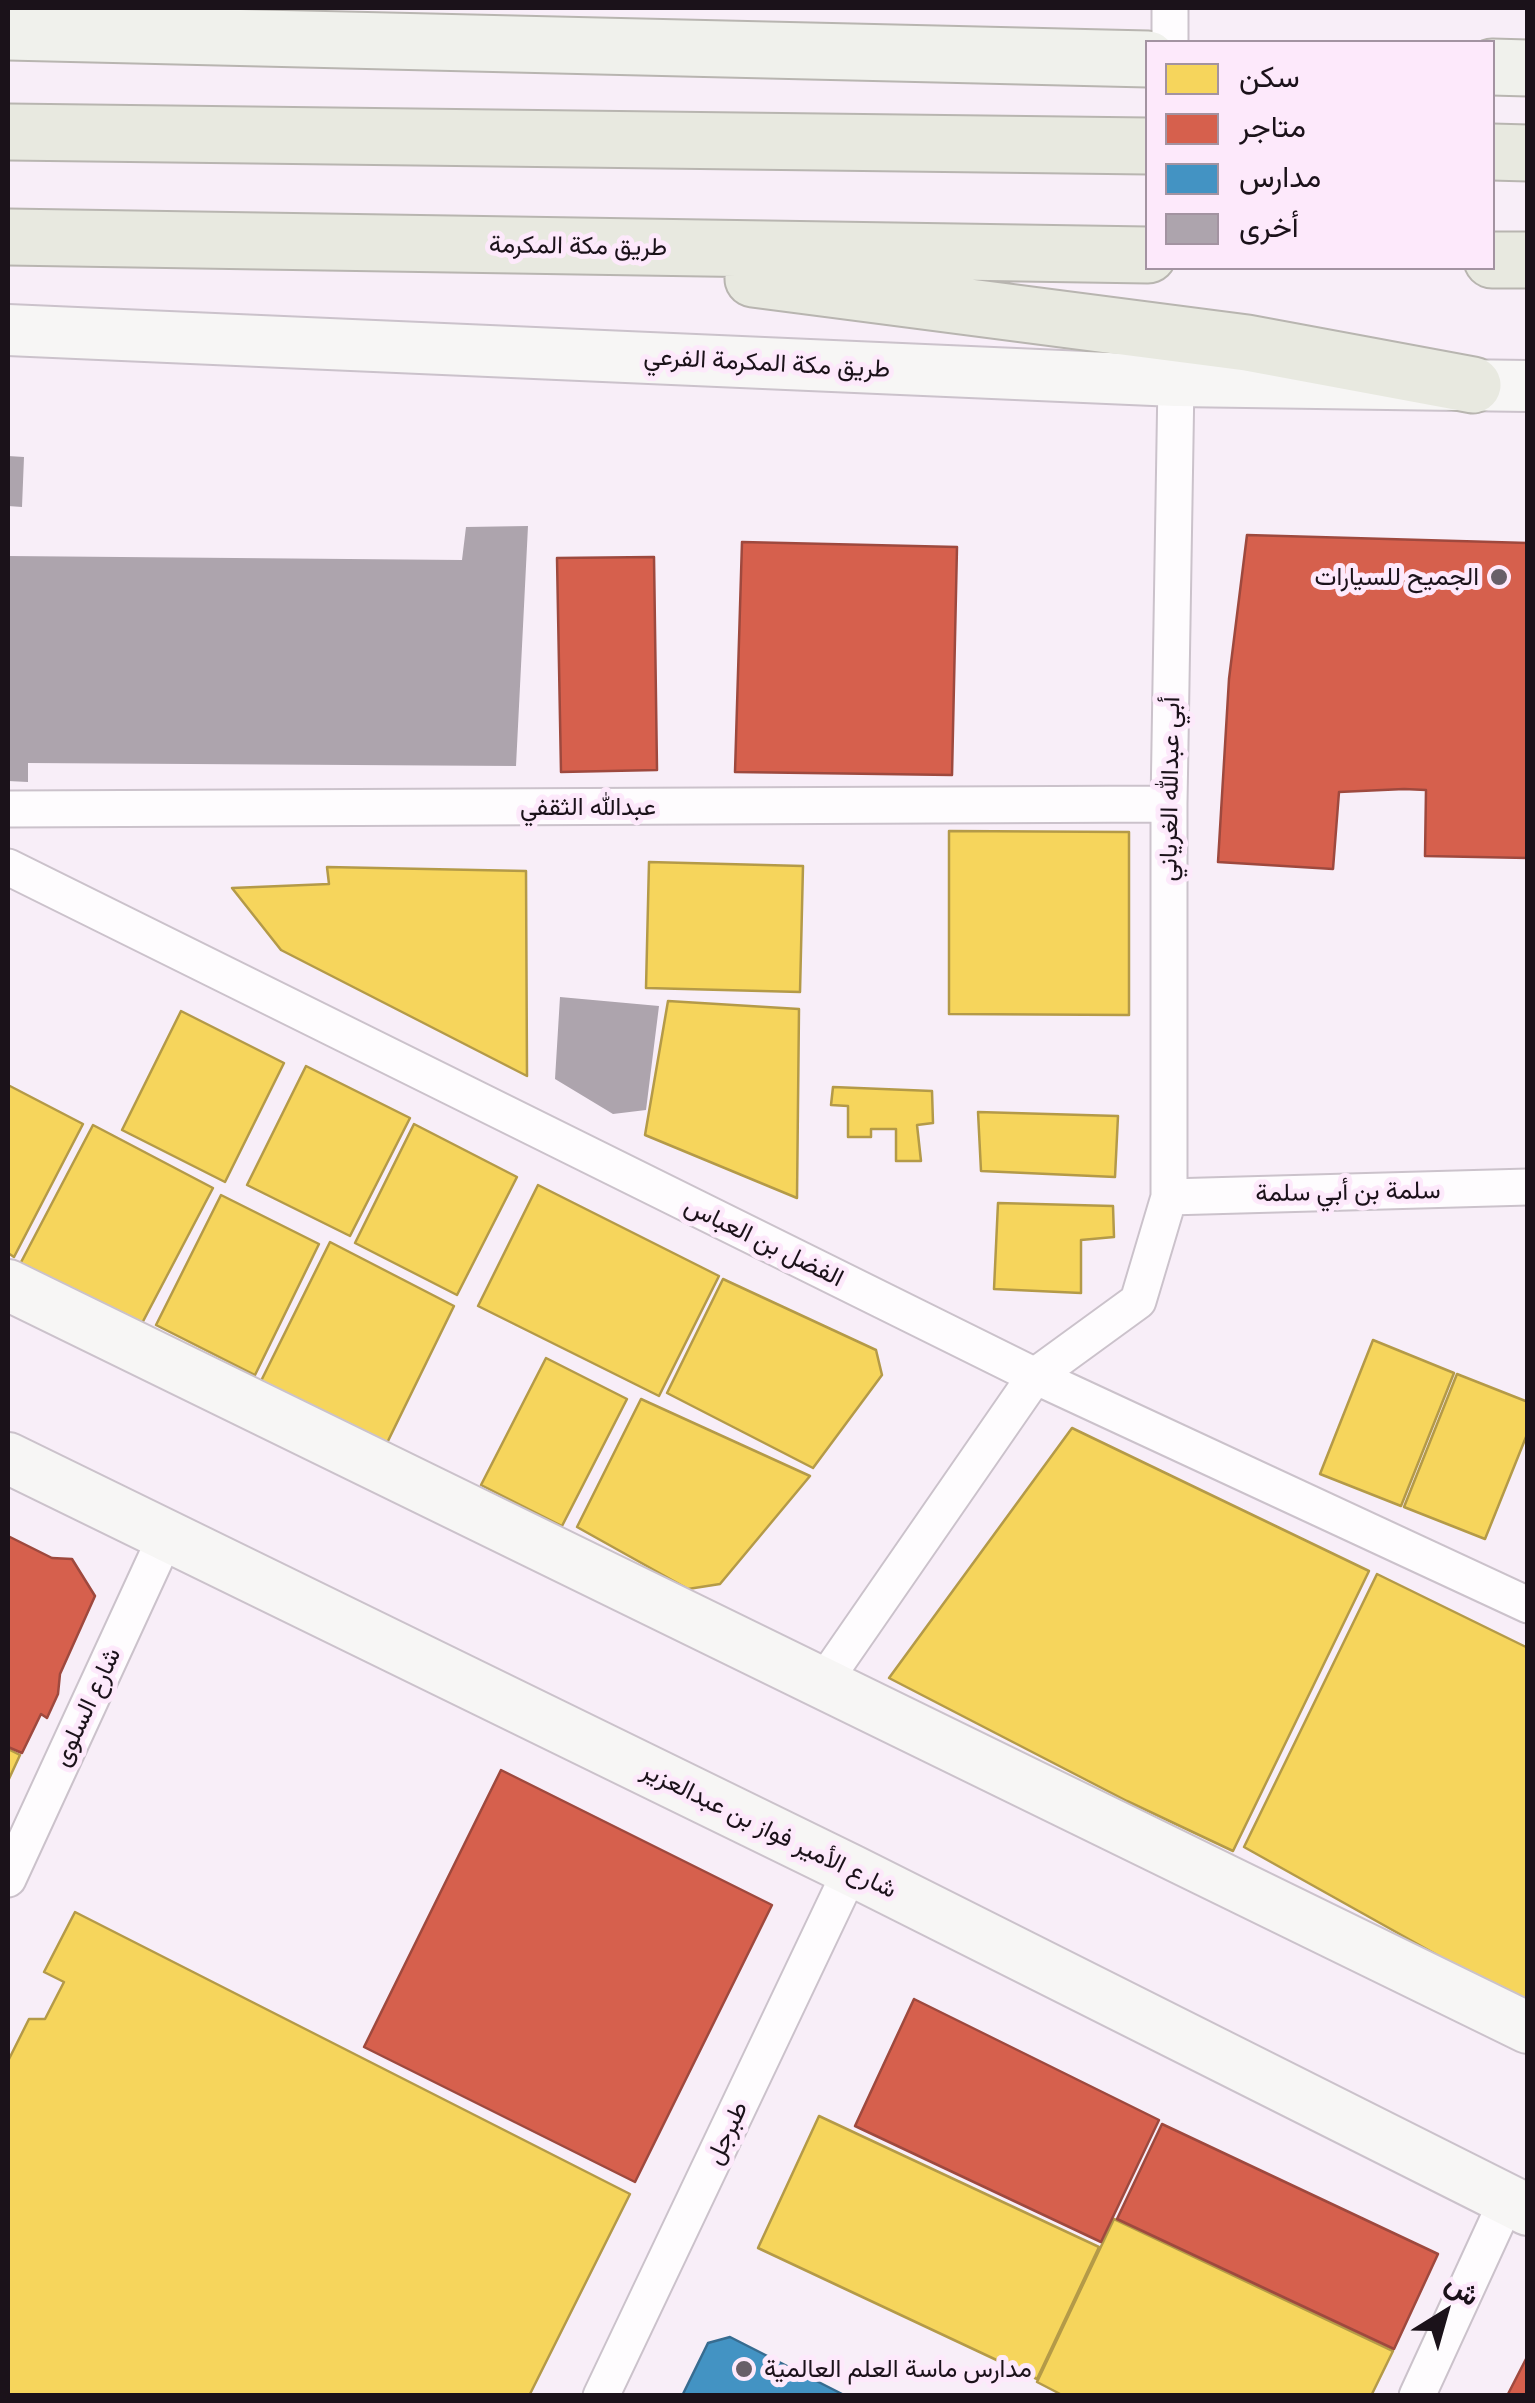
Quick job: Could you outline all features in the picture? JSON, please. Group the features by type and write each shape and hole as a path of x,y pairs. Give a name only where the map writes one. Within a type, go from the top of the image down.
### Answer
{"highway":[{"path":"8,132 1145,146"},
{"path":"1495,149 1528,144"},
{"path":"1495,149 1528,153"},
{"name":"طريق مكة المكرمة","path":"8,238 1145,254"},
{"path":"422,244 776,282 1247,343 1473,385"},
{"path":"1495,260 1528,260"}],"main road":[{"path":"8,32 472,26 1145,59"},
{"path":"1495,67 1528,68"},
{"name":"طريق مكة المكرمة الفرعي","path":"8,330 1176,381 1528,386"},
{"path":"8,1285 1528,2028"},
{"name":"شارع الأمير فواز بن عبدالعزير","path":"8,1458 852,1870 1517,2205"}],"street":[{"path":"1170,8 1170,40"},
{"name":"أبي عبدالله الغرياني","path":"822,1684 1035,1376 1138,1301 1168,1196 1176,381"},
{"name":"عبدالله الثقفي","path":"8,810 1170,804"},
{"name":"الفضل بن العباس","path":"8,867 1035,1376 1528,1604"},
{"name":"سلمة بن أبي سلمة","path":"1168,1196 1528,1188"},
{"name":"شارع السلوى","path":"8,1879 166,1536"},
{"name":"طبرجل","path":"602,2396 852,1870"},
{"path":"1417,2396 1517,2205"}],"building: سكن":[{"path":"949,831 1129,832 1129,1015 949,1014"},
{"path":"649,862 803,866 800,992 646,988"},
{"path":"327,867 526,871 527,1076 281,950 232,888 329,884"},
{"path":"668,1001 799,1009 797,1198 645,1135"},
{"path":"181,1011 284,1063 225,1182 122,1130"},
{"path":"306,1066 410,1118 350,1236 247,1185"},
{"path":"8,1085 83,1124 14,1257 8,1253"},
{"path":"833,1087 932,1091 933,1123 917,1125 921,1161 896,1161 896,1129 871,1129 871,1137 848,1137 848,1106 831,1105"},
{"path":"978,1112 1118,1116 1115,1177 981,1171"},
{"path":"414,1124 517,1177 457,1295 355,1243"},
{"path":"93,1125 213,1188 139,1329 19,1266"},
{"path":"538,1185 719,1276 659,1396 478,1306"},
{"path":"221,1195 319,1244 255,1375 156,1325"},
{"path":"998,1203 1113,1206 1114,1237 1081,1240 1081,1293 994,1289"},
{"path":"330,1242 454,1306 387,1443 260,1383"},
{"path":"723,1279 876,1350 882,1375 813,1468 667,1393"},
{"path":"1373,1340 1454,1373 1401,1506 1320,1474"},
{"path":"546,1358 627,1399 562,1526 481,1485"},
{"path":"1457,1374 1528,1402 1528,1432 1485,1539 1404,1507"},
{"path":"641,1399 810,1476 720,1584 688,1589 577,1527"},
{"path":"1072,1428 1369,1571 1233,1851 889,1678"},
{"path":"1377,1574 1528,1648 1528,2001 1523,2003 1244,1847"},
{"path":"8,1749 20,1755 8,1781"},
{"path":"75,1912 630,2194 529,2396 8,2396 8,2061 29,2019 45,2019 64,1982 44,1972"},
{"path":"819,2116 1099,2247 1037,2379 758,2248"},
{"path":"1114,2219 1393,2351 1371,2396 1064,2396 1037,2382"}],"building: متاجر":[{"path":"1247,535 1528,543 1528,858 1425,856 1426,790 1404,789 1339,792 1333,869 1218,862 1229,679"},
{"path":"742,542 957,547 952,775 735,772"},
{"path":"654,557 657,770 561,772 557,558"},
{"path":"8,1536 52,1558 72,1559 95,1596 60,1674 58,1694 47,1718 41,1714 22,1753 8,1747"},
{"path":"501,1770 772,1905 635,2182 364,2047"},
{"path":"914,1999 1159,2120 1101,2242 855,2126"},
{"path":"1162,2124 1438,2254 1394,2349 1117,2219"},
{"path":"1528,2355 1528,2396 1507,2396"}],"building: مدارس":[{"name":"مدارس ماسة العلم العالمية","path":"730,2337 846,2396 682,2396 708,2343"}],"building: أخرى":[{"path":"8,456 24,457 22,507 8,506"},
{"path":"528,526 516,766 28,763 28,782 8,781 8,556 462,560 466,527"},
{"path":"560,997 659,1006 646,1110 613,1114 555,1079"}],"place":[{"name":"الجميح للسيارات","path":"1499,577"},
{"name":"مدارس ماسة العلم العالمية","path":"744,2369"}]}
